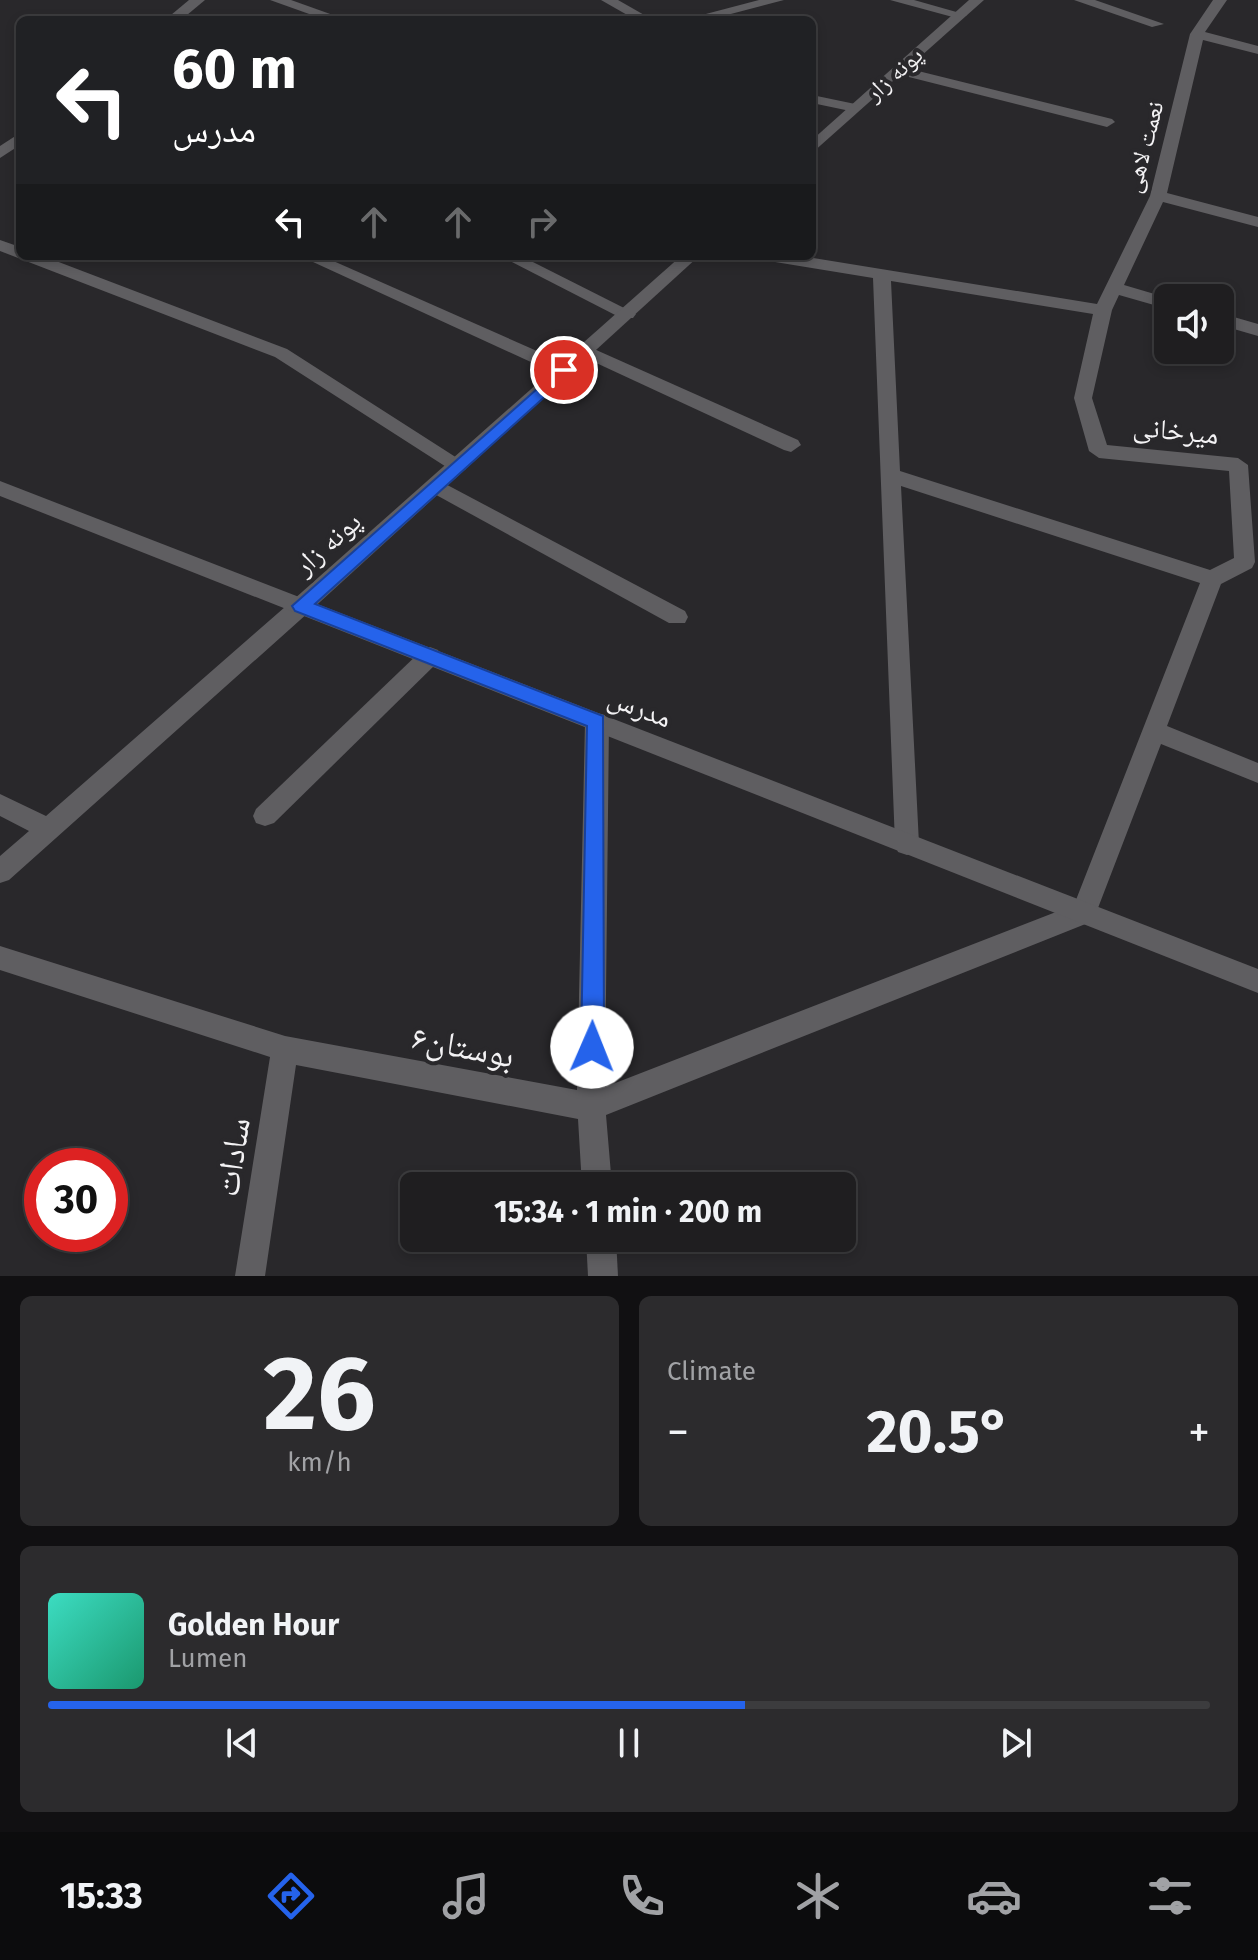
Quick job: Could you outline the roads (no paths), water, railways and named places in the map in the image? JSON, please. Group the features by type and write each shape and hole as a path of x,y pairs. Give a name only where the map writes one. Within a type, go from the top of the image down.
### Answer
{"street":[{"path":"177,16 198,0"},
{"path":"277,0 327,16"},
{"path":"608,0 638,16"},
{"path":"707,16 777,0"},
{"path":"897,0 960,15"},
{"name":"پونه زار","path":"816,144 977,0"},
{"path":"1081,0 1157,24"},
{"path":"1220,0 1197,34 1258,50"},
{"name":"نعمت لاهی","path":"1103,310 1158,196 1197,34"},
{"path":"898,70 1107,122"},
{"path":"816,100 855,108"},
{"path":"1158,196 1258,222"},
{"path":"38,260 281,353 458,465"},
{"path":"317,260 564,370"},
{"path":"516,260 627,314"},
{"name":"پونه زار","path":"0,872 687,260"},
{"path":"792,260 1103,310"},
{"path":"882,276 907,844"},
{"path":"1114,288 1154,300"},
{"name":"میرخانی","path":"1103,310 1083,398 1099,451 1238,465 1252,563 1212,579"},
{"path":"1234,323 1258,330"},
{"path":"585,351 791,445"},
{"path":"591,1107 1084,913 1212,579 891,475"},
{"path":"436,486 677,617"},
{"name":"مدرس","path":"0,488 1258,981"},
{"path":"265,816 430,656"},
{"path":"596,1172 591,1107 597,722"},
{"path":"1154,731 1258,773"},
{"path":"0,804 48,829"},
{"name":"بوستان۶","path":"0,958 285,1049 591,1107"},
{"name":"سادات","path":"250,1276 285,1049"},
{"path":"602,1252 603,1276"}]}
